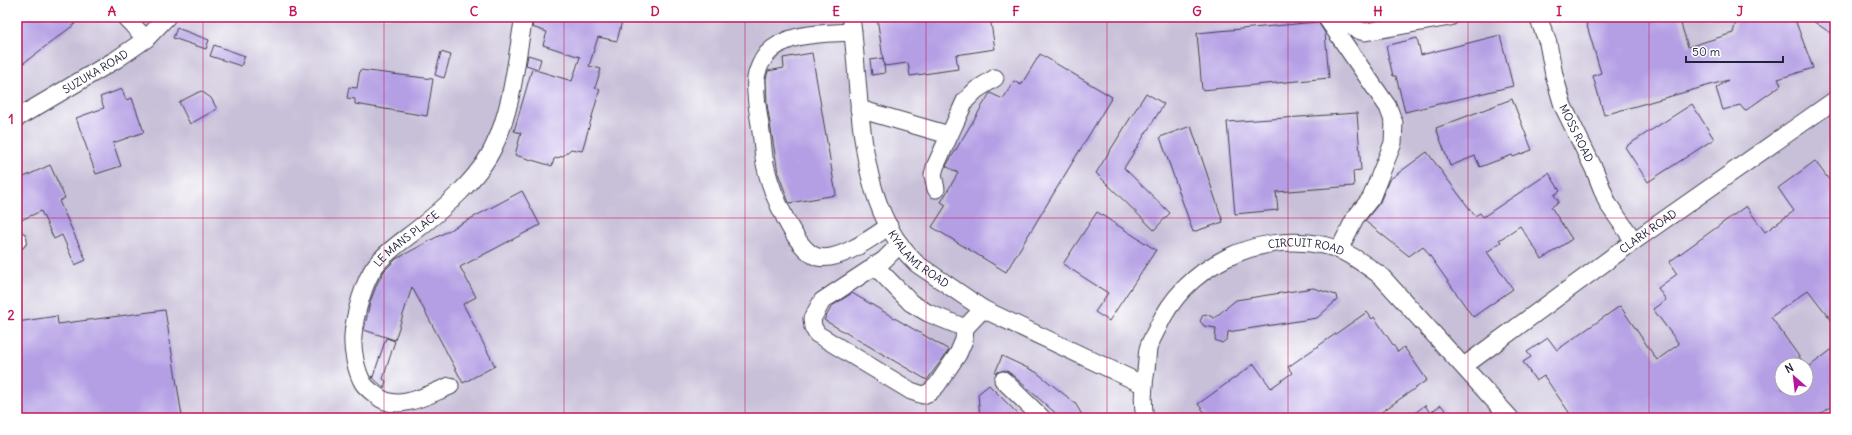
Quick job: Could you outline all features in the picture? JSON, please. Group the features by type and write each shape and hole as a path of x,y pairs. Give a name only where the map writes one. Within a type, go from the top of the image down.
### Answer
{"lane":[{"path":"124,17 146,39"},
{"name":"SUZUKA ROAD","path":"17,118 117,59 146,39 167,17"},
{"name":"LE MANS PLACE","path":"450,386 412,400 398,403 388,402 379,398 363,384 353,350 352,336 366,284 376,265 390,251 456,196 473,177 494,147 504,122 524,17"},
{"path":"1326,17 1388,107 1394,123 1393,143 1371,198 1355,218 1339,250"},
{"path":"1344,17 1356,30 1365,32 1450,17"},
{"name":"MOSS ROAD","path":"1538,17 1548,43 1554,75 1564,106 1596,171 1608,204 1634,241"},
{"path":"852,24 815,35 785,40 766,55 756,77 757,100 766,168 784,216 802,247 818,257 836,255 865,243 889,226"},
{"name":"KYALAMI ROAD","path":"852,24 864,154 880,208 889,226 908,256 917,264 983,309 1144,385"},
{"path":"936,189 934,175 935,167 965,101 976,90 995,78"},
{"name":"CLARK ROAD","path":"1464,366 1634,241 1835,100"},
{"path":"859,109 949,135"},
{"name":"CIRCUIT ROAD","path":"1145,418 1143,409 1144,385 1148,348 1161,320 1175,298 1194,279 1212,265 1236,252 1286,242 1323,245 1339,250 1361,262 1381,276 1510,418"},
{"path":"900,244 884,260 874,265 822,301 812,319 813,327 817,334 910,391 923,395 930,392 937,385 958,354 964,340 965,328 983,309"},
{"path":"874,265 911,303 928,313 965,328"},
{"path":"1003,380 1042,418"}],"shaded area":[{"path":"17,17 1835,17 1835,418 17,418"}],"building":[{"path":"17,17 69,17 75,24 17,68"},
{"path":"534,17 623,17 617,41 598,37 589,66 601,69 595,88 600,89 582,151 571,149 563,156 554,159 552,166 515,155 521,133 514,131 532,69 572,81 580,57 543,45 547,32 532,27"},
{"path":"877,17 990,17 995,49 956,55 958,69 910,76 908,63 884,66"},
{"path":"1593,17 1679,17 1688,47 1733,33 1737,17 1794,17 1813,68 1778,79 1781,85 1745,111 1740,105 1723,110 1716,88 1728,80 1604,115 1593,76 1601,73 1585,19"},
{"path":"1807,17 1835,17 1835,36"},
{"path":"1318,22 1325,33 1329,78 1202,90 1197,33"},
{"path":"177,28 209,40 206,49 173,38"},
{"path":"1500,35 1513,86 1405,112 1396,76 1393,76 1386,46 1417,38 1421,55"},
{"path":"214,45 245,56 241,66 210,56"},
{"path":"441,52 451,55 444,78 435,75"},
{"path":"812,53 836,195 789,203 778,173 767,104 766,79 768,71 784,68 783,58"},
{"path":"1040,54 1112,97 1006,272 932,227 946,205 941,202 958,173 946,166 990,93 1003,99 1014,81 1021,85"},
{"path":"528,55 541,59 538,69 526,65"},
{"path":"883,58 885,73 872,75 870,60"},
{"path":"360,70 433,79 427,116 355,104 355,99 347,98 349,87 357,88"},
{"path":"122,89 126,100 132,98 144,132 113,143 121,166 96,174 76,118 104,108 100,97"},
{"path":"201,91 211,98 217,109 190,124 179,102"},
{"path":"1146,93 1164,104 1124,168 1170,213 1154,230 1096,173"},
{"path":"1512,99 1532,150 1513,157 1512,155 1480,167 1475,156 1450,166 1436,128"},
{"path":"1692,104 1714,139 1648,182 1625,147"},
{"path":"1357,113 1361,170 1353,171 1354,186 1276,192 1278,210 1235,214 1227,122"},
{"path":"1191,126 1223,222 1193,232 1160,137"},
{"path":"1427,152 1475,216 1480,213 1483,217 1549,173 1560,191 1554,195 1559,202 1551,207 1572,239 1542,259 1520,226 1499,240 1501,242 1487,252 1513,289 1473,317 1423,246 1409,256 1365,221 1380,202 1389,180"},
{"path":"1815,161 1835,188 1835,325 1808,290 1771,317 1799,357 1774,357 1774,397 1814,397 1814,363 1835,347 1835,404 1815,418 1573,418 1544,376 1536,381 1523,362 1531,357 1527,352 1548,338 1557,350 1620,306 1657,360 1679,344 1653,309 1666,300 1658,288 1677,274 1669,262 1746,206 1765,232 1794,211 1778,188"},
{"path":"50,165 65,198 59,201 86,260 75,265 62,235 54,239 41,211 17,222 17,180"},
{"path":"522,191 540,225 460,267 476,297 463,304 495,366 463,383 412,287 395,340 364,330 370,302 377,284 384,271 396,259"},
{"path":"1097,212 1156,250 1109,321 1095,312 1108,293 1063,264"},
{"path":"1313,288 1336,295 1337,300 1317,318 1228,332 1227,339 1222,343 1215,340 1216,328 1204,326 1200,321 1203,315 1206,314 1214,318 1236,300"},
{"path":"852,293 949,350 927,380 824,320 832,306"},
{"path":"165,310 182,416 168,418 84,418 84,414 59,418 17,418 17,322 57,316 58,324"},
{"path":"1367,312 1372,319 1374,317 1398,352 1404,347 1427,380 1373,418 1209,418 1198,404 1254,364 1271,388 1292,373 1288,367"},
{"path":"386,338 395,341 383,379 386,381 384,388 371,376 373,377"},
{"path":"1002,356 1036,372 1075,403 1084,418 1061,418 1010,373 1005,370 995,373"},
{"path":"989,385 1022,418 980,418 978,394"},
{"path":"1425,405 1430,413 1441,405 1451,418 1409,418"}]}
